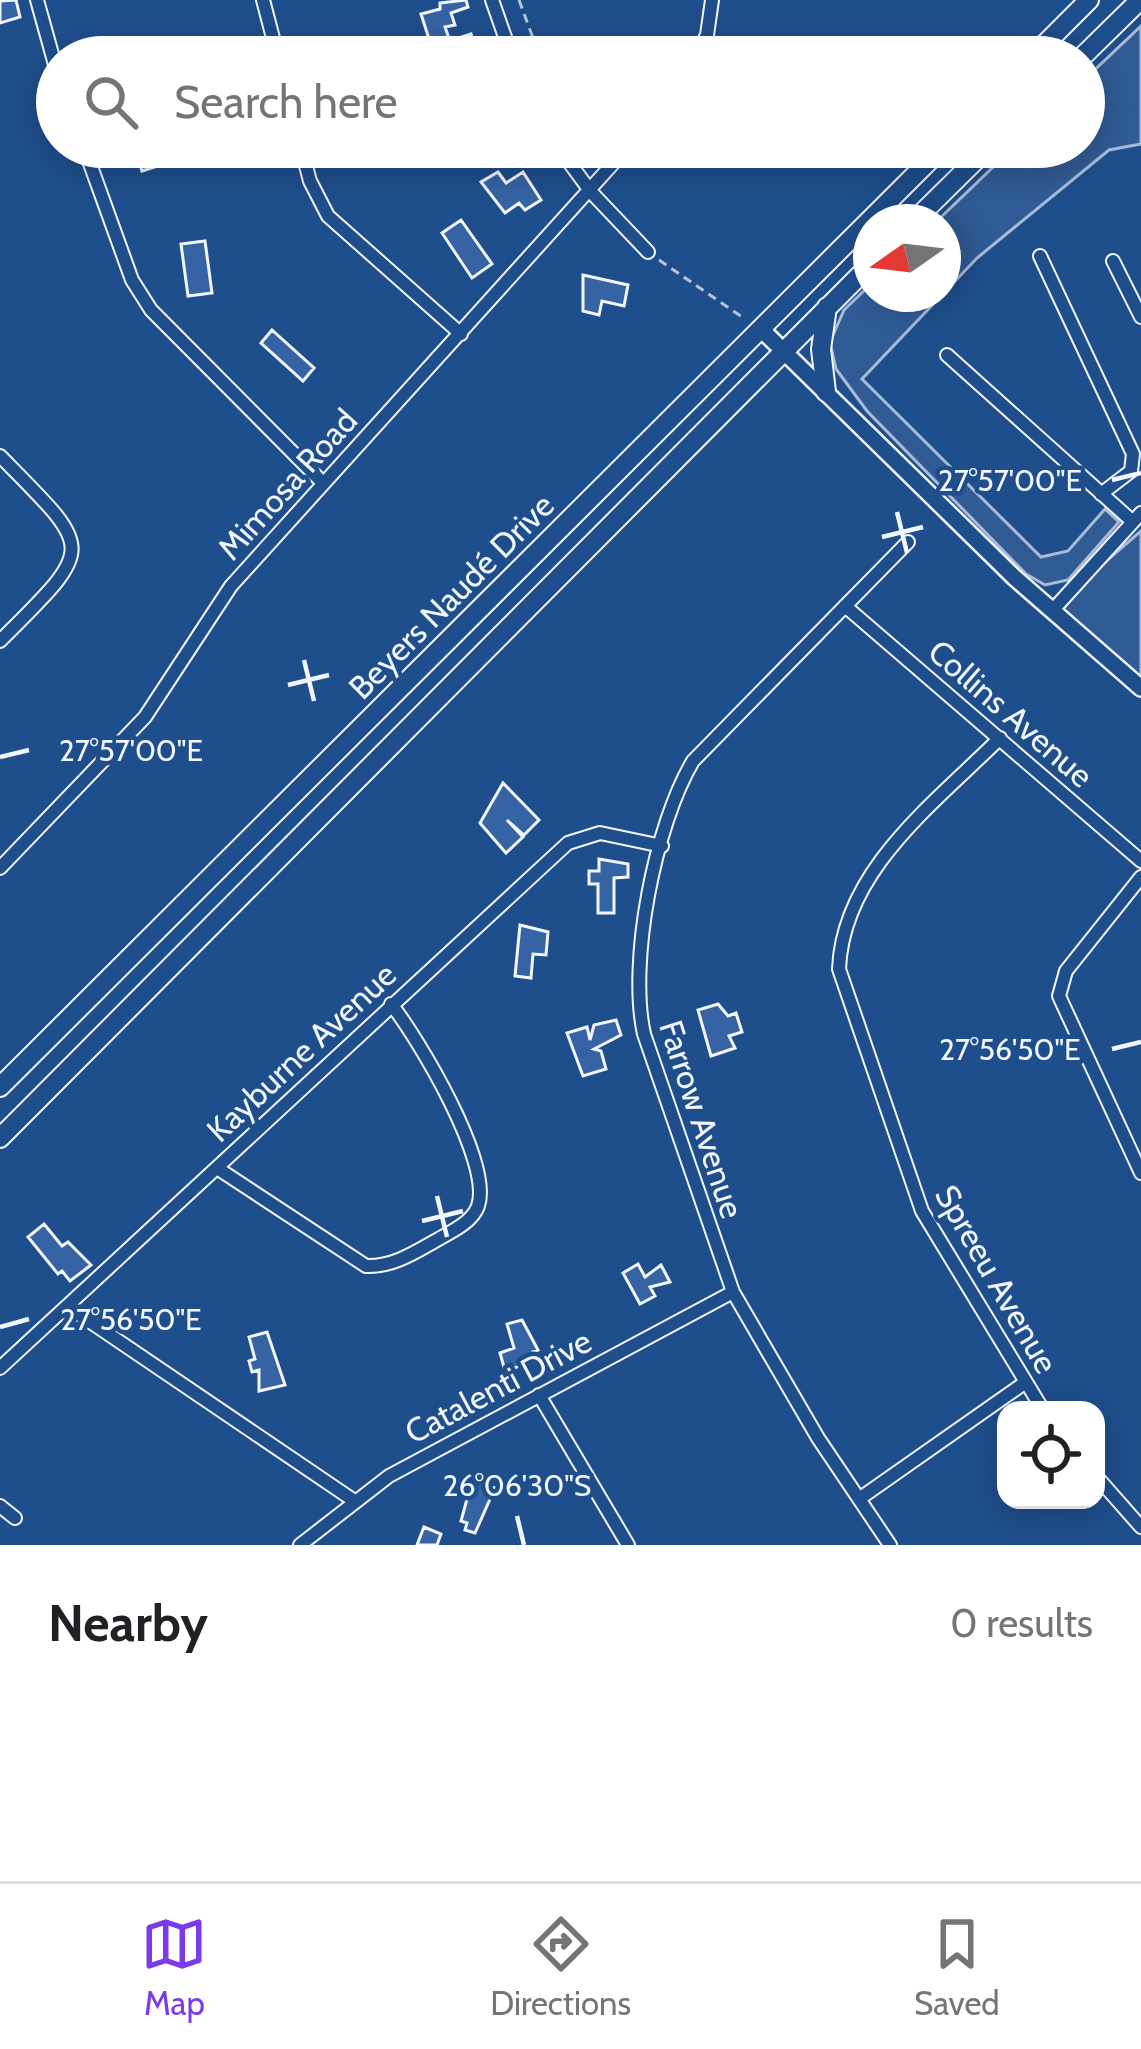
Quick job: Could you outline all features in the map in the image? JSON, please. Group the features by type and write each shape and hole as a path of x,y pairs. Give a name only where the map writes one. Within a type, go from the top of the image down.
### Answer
{"main road":[{"path":"1053,36 1089,0"},
{"path":"1103,36 1140,0"},
{"name":"Beyers Naudé Drive","path":"0,1087 922,168"},
{"path":"931,204 968,168"},
{"name":"Beyers Naudé Drive","path":"0,1138 853,282"},
{"path":"826,392 821,349 827,308"}],"street":[{"path":"37,0 47,36"},
{"path":"263,0 272,36"},
{"path":"492,0 505,36"},
{"path":"707,36 712,0"},
{"path":"92,168 132,280 151,310 322,482"},
{"path":"306,168 328,216 461,334"},
{"path":"573,168 648,252"},
{"name":"Mimosa Road","path":"0,868 145,717 231,586 611,168"},
{"path":"1040,256 1132,454 1131,471 1101,494"},
{"path":"1113,261 1141,317"},
{"path":"762,330 1052,610 1141,688"},
{"path":"947,355 1101,494 1136,517 1052,610"},
{"path":"0,456 65,522 75,553 68,572 0,641"},
{"name":"Farrow Avenue","path":"890,1545 733,1292 639,1012 640,959 662,846 676,794 693,761 908,542"},
{"name":"Collins Avenue","path":"845,605 1141,861"},
{"name":"Spreeu Avenue","path":"1000,738 871,872 844,932 839,969 922,1210 1036,1401"},
{"name":"Kayburne Avenue","path":"0,1369 568,842 600,833 662,846"},
{"path":"1141,877 1066,971 1059,996 1141,1173"},
{"path":"217,1168 366,1266 412,1254 469,1218 479,1192 458,1124 433,1062 391,1004"},
{"name":"Catalenti Drive","path":"300,1545 352,1500 733,1292"},
{"path":"68,1306 352,1500"},
{"path":"859,1499 1023,1384"},
{"path":"538,1395 628,1545"},
{"path":"1105,1486 1141,1527"},
{"path":"0,1506 15,1517"}],"path":[{"path":"519,0 532,36"},
{"path":"648,252 762,330"}],"shaded area":[{"path":"1141,26 1141,144 1105,153 1105,60"},
{"path":"992,168 1087,168 961,275 961,204 955,204"},
{"path":"853,301 853,312 926,312 862,379 1041,557 1068,551 1105,509 1119,522 1068,580 1045,585 1026,574 867,411 836,369 830,342"},
{"path":"1141,531 1141,686 1052,608"}],"building":[{"path":"16,0 20,17 0,23 0,1"},
{"path":"466,0 468,7 451,13 455,25 445,27 448,36 428,36 421,14 440,9 440,3"},
{"path":"498,172 506,183 523,172 541,200 525,210 519,203 505,213 481,182"},
{"path":"461,220 492,264 472,278 442,233"},
{"path":"205,241 212,293 188,296 181,244"},
{"path":"583,275 628,285 624,306 602,301 599,315 583,311"},
{"path":"272,330 314,368 303,381 261,343"},
{"path":"503,783 539,820 524,835 507,820 523,837 506,853 480,823"},
{"path":"599,859 628,864 628,877 614,878 614,913 598,913 598,884 589,884 589,871 599,871"},
{"path":"520,925 548,932 546,955 533,954 531,978 515,976"},
{"path":"718,1004 728,1016 736,1013 742,1032 729,1036 735,1048 711,1056 698,1010"},
{"path":"616,1020 621,1035 594,1049 601,1051 606,1069 583,1076 567,1033 587,1027 590,1040 594,1025"},
{"path":"44,1224 62,1246 68,1242 91,1265 70,1281 62,1271 58,1274 28,1237"},
{"path":"638,1264 645,1277 661,1265 670,1282 650,1287 655,1296 640,1304 623,1273"},
{"path":"522,1320 538,1350 533,1352 535,1361 505,1371 500,1353 514,1348 507,1324"},
{"path":"267,1332 285,1385 259,1391 259,1370 252,1372 249,1361 255,1359 249,1337"},
{"path":"472,1481 495,1488 475,1533 465,1530 467,1523 461,1521"},
{"path":"424,1527 441,1534 437,1545 417,1545"}]}
